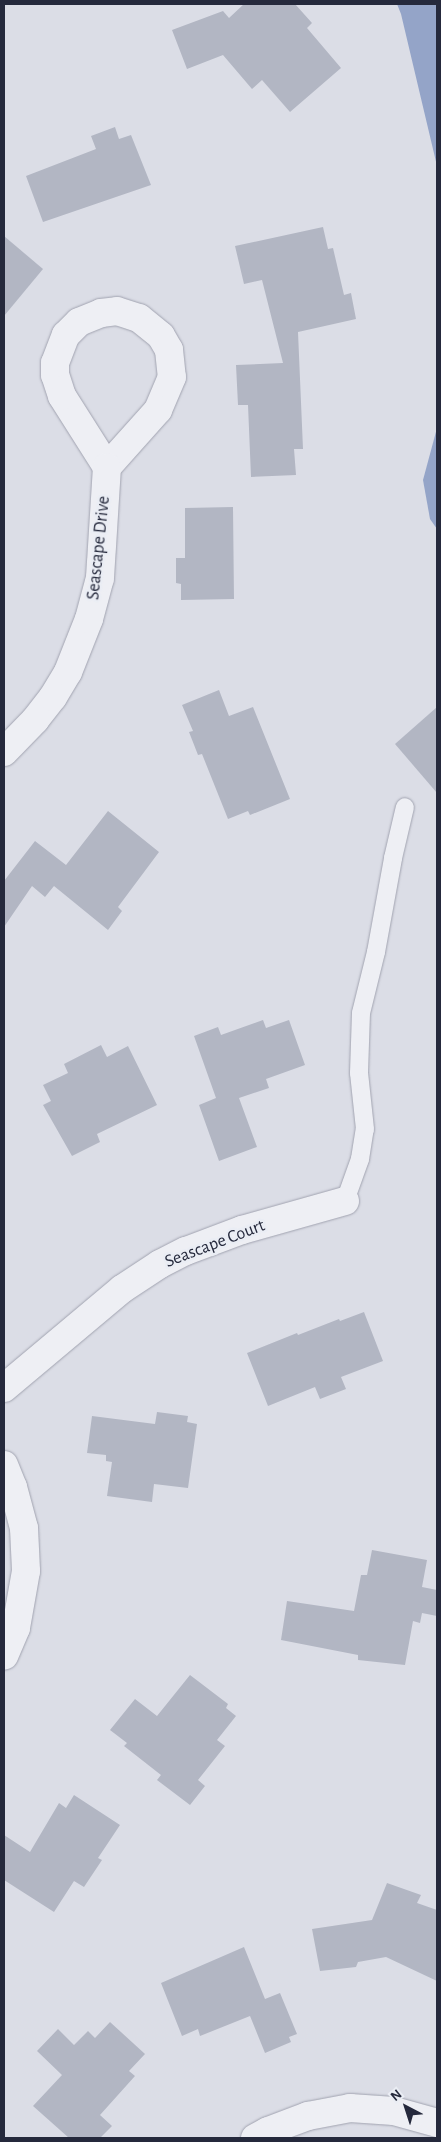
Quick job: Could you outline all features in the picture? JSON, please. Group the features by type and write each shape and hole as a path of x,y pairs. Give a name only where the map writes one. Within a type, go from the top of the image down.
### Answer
{"street":[{"path":"117,311 139,318 161,336 168,350 172,377 158,410 107,467 62,396 55,375 55,363 66,335 79,322 101,313 117,311"},
{"name":"Seascape Drive","path":"4,752 30,726 53,697 68,672 90,619 100,578 107,467"},
{"name":"Seascape Court","path":"4,1388 122,1289 160,1264 186,1251 242,1230 346,1201"},
{"path":"4,1465 13,1487 24,1528 26,1572 16,1628 4,1656"},
{"path":"255,2138 308,2116 350,2108 394,2111 437,2123"}],"lane":[{"path":"346,1201 360,1159 365,1129 359,1073 361,1013 376,952 393,858 406,807"}],"water":[{"path":"397,4 437,4 437,166 401,14"},
{"path":"437,428 437,529 430,519 423,480"}],"building":[{"path":"244,4 295,4 312,23 307,28 341,68 290,112 262,80 252,89 223,55 187,69 172,30 223,11 229,18"},
{"path":"115,127 119,139 131,135 151,185 43,222 26,176 96,149 91,136"},
{"path":"323,227 328,249 333,248 344,295 351,293 356,319 298,332 303,449 294,449 296,475 251,477 248,405 238,405 236,365 283,363 262,280 244,284 235,246"},
{"path":"4,236 43,269 4,316"},
{"path":"233,507 234,599 181,600 181,584 176,583 176,558 185,558 185,508"},
{"path":"219,690 229,716 253,707 290,799 250,815 248,811 228,819 202,754 198,755 189,732 193,731 182,705"},
{"path":"437,707 437,793 395,744"},
{"path":"108,811 159,852 118,907 122,911 108,930 54,886 45,897 32,886 4,927 4,881 35,841 66,865"},
{"path":"263,1020 266,1028 289,1020 305,1065 266,1079 269,1088 239,1098 257,1147 219,1161 199,1105 216,1098 194,1036 218,1027 221,1035"},
{"path":"101,1045 107,1057 128,1046 157,1105 97,1134 100,1142 72,1156 43,1105 51,1101 43,1085 68,1073 64,1064"},
{"path":"364,1312 383,1361 341,1377 346,1389 320,1399 315,1387 268,1406 247,1353 297,1333 298,1335 339,1319 340,1321"},
{"path":"157,1412 188,1416 187,1422 197,1424 188,1488 154,1484 152,1502 107,1496 112,1462 106,1461 106,1455 87,1453 92,1416 155,1424"},
{"path":"372,1550 427,1560 422,1587 437,1590 437,1616 422,1613 420,1623 413,1621 405,1665 358,1660 358,1655 281,1640 287,1601 354,1611 361,1575 367,1575"},
{"path":"190,1675 228,1704 226,1708 236,1716 217,1740 225,1746 198,1780 205,1786 190,1805 157,1780 161,1775 124,1746 127,1743 110,1730 135,1699 157,1716"},
{"path":"74,1795 120,1825 98,1858 102,1860 84,1887 74,1881 54,1912 4,1880 4,1835 30,1852 59,1803 66,1808"},
{"path":"387,1883 421,1895 417,1903 437,1910 437,1981 386,1957 358,1962 356,1967 320,1971 312,1929 372,1920"},
{"path":"244,1947 265,1999 280,1993 297,2034 289,2037 291,2042 265,2053 250,2016 200,2036 198,2029 182,2036 161,1983"},
{"path":"110,2022 145,2054 129,2071 135,2076 100,2115 112,2126 100,2138 69,2138 33,2106 62,2075 37,2051 58,2029 74,2045 88,2031 95,2038"}]}
